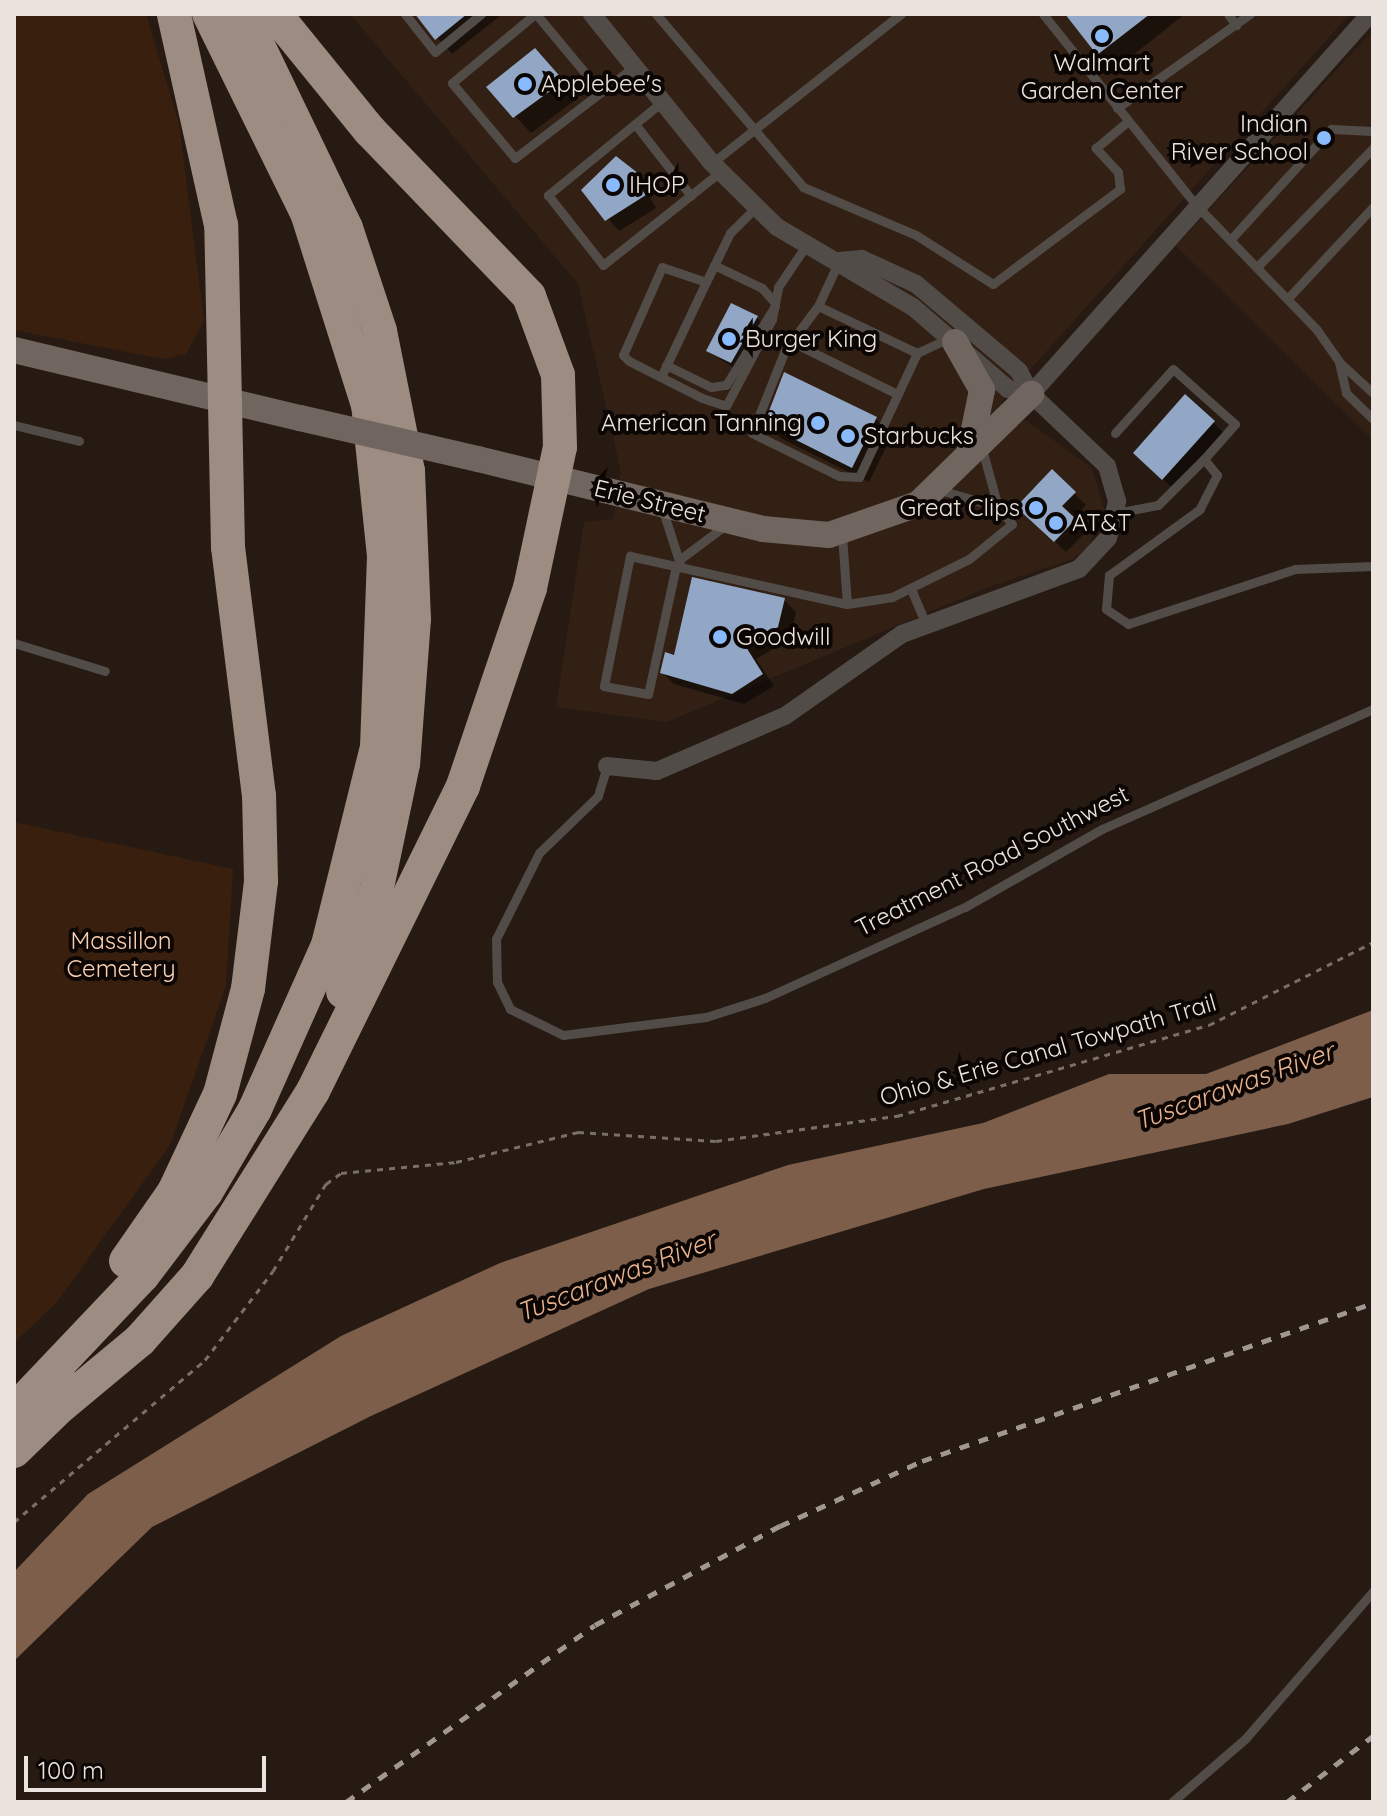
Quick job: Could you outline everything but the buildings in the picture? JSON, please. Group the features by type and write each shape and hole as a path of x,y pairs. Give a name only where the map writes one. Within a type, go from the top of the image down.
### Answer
{"highway":[{"path":"14,1387 93,1301 174,1192 207,1128 241,1024 261,844 231,594 221,225 174,14"},
{"path":"14,1411 143,1275 206,1192 255,1109 328,945 377,747 384,568 368,405 307,213 209,14"},
{"path":"14,1451 62,1405 188,1267 286,1120 359,950 403,764 414,569 401,423 346,228 243,14"},
{"path":"62,1405 140,1340 197,1276 313,1091 463,786 507,663 555,477 558,375 529,296 370,131 275,14"}],"street":[{"path":"592,14 716,168 756,207 805,247 839,261 862,259 927,291 1012,364 1031,394 1101,457 1116,513"},
{"path":"1031,394 1196,205 1370,14"},
{"path":"839,261 849,275 903,300 1008,389 1031,394"},
{"path":"953,340 983,394 974,454"},
{"name":"Erie Street","path":"14,350 801,535 841,533 896,516 937,489 1031,394"},
{"name":"Treatment Road Southwest","path":"607,766 657,771 785,716 925,622 1079,569 1108,538 1116,513"}],"lane":[{"path":"405,14 435,52 481,14"},
{"path":"601,92 535,14 452,83 515,158 635,66"},
{"path":"656,14 752,132 803,187 916,235 993,284 1120,189 1118,172 1096,148 1127,122"},
{"path":"663,101 548,195 603,265 691,196 752,132 901,14"},
{"path":"1043,14 1196,205 1289,297 1339,362 1373,393"},
{"path":"1228,14 1236,25"},
{"path":"1117,108 1250,14"},
{"path":"635,124 691,196"},
{"path":"1231,239 1331,129 1373,131"},
{"path":"1258,266 1373,148"},
{"path":"661,377 730,233 756,207"},
{"path":"1289,297 1373,207"},
{"path":"706,282 662,267 624,340 626,360 728,405 805,247"},
{"path":"839,261 818,306 794,343 750,425 762,438 855,479 867,467 917,353 953,340"},
{"path":"714,265 762,288 775,306"},
{"path":"666,365 711,387 726,385 775,306"},
{"path":"818,306 917,353"},
{"path":"794,343 897,394"},
{"path":"1339,362 1346,393 1373,419"},
{"path":"1115,433 1173,369 1235,424 1158,505 1116,513"},
{"path":"14,425 79,441"},
{"path":"661,504 680,563 648,694 604,686 630,556 680,563 847,604 911,589 990,545 1012,524 998,507 974,454"},
{"path":"1204,459 1217,475 1209,498 1110,572 1103,599 1113,618 1140,623 1320,563 1373,566"},
{"path":"937,489 998,507"},
{"path":"680,563 731,521"},
{"path":"841,533 847,604"},
{"path":"911,589 925,622"},
{"path":"14,643 105,671"},
{"name":"Treatment Road Southwest","path":"607,766 598,796 539,853 496,939 497,982 510,1009 563,1035 706,1017 765,998 965,907 1102,829 1373,709"},
{"path":"1172,1802 1245,1739 1373,1591"}],"path":[{"name":"Ohio & Erie Canal Towpath Trail","path":"14,1522 205,1360 273,1271 326,1184 341,1173 456,1162 578,1132 716,1141 897,1116 1209,1025 1373,942"}],"shaded area":[{"path":"350,14 1350,14 1001,402 1092,468 1104,508 1089,546 1073,559 994,585 667,722 556,707 584,522 613,519 621,472 578,284"},
{"name":"Indian River School","path":"1373,30 1373,440 1176,246"}],"green space":[{"path":"14,14 146,14 179,124 204,321 186,354 162,359 14,330"},
{"name":"Massillon Cemetery","path":"14,822 233,869 226,986 170,1145 57,1302 14,1343"}],"water":[{"name":"Tuscarawas River","path":"1373,1010 1373,1097 1288,1124 984,1189 649,1289 371,1416 152,1527 14,1661 14,1572 88,1494 341,1336 500,1263 788,1165 983,1123 1109,1074 1206,1074"}],"railway":[{"path":"346,1802 595,1625 780,1526 922,1461 1373,1303"},
{"path":"1287,1802 1373,1736"}],"place":[{"name":"Walmart Garden Center","path":"1102,36"},
{"name":"Applebee's","path":"525,84"},
{"name":"Indian River School","path":"1324,138"},
{"name":"IHOP","path":"613,185"},
{"name":"Burger King","path":"729,339"},
{"name":"American Tanning","path":"818,423"},
{"name":"Starbucks","path":"848,436"},
{"name":"Great Clips","path":"1036,508"},
{"name":"AT&T","path":"1056,523"},
{"name":"Goodwill","path":"720,637"}]}
